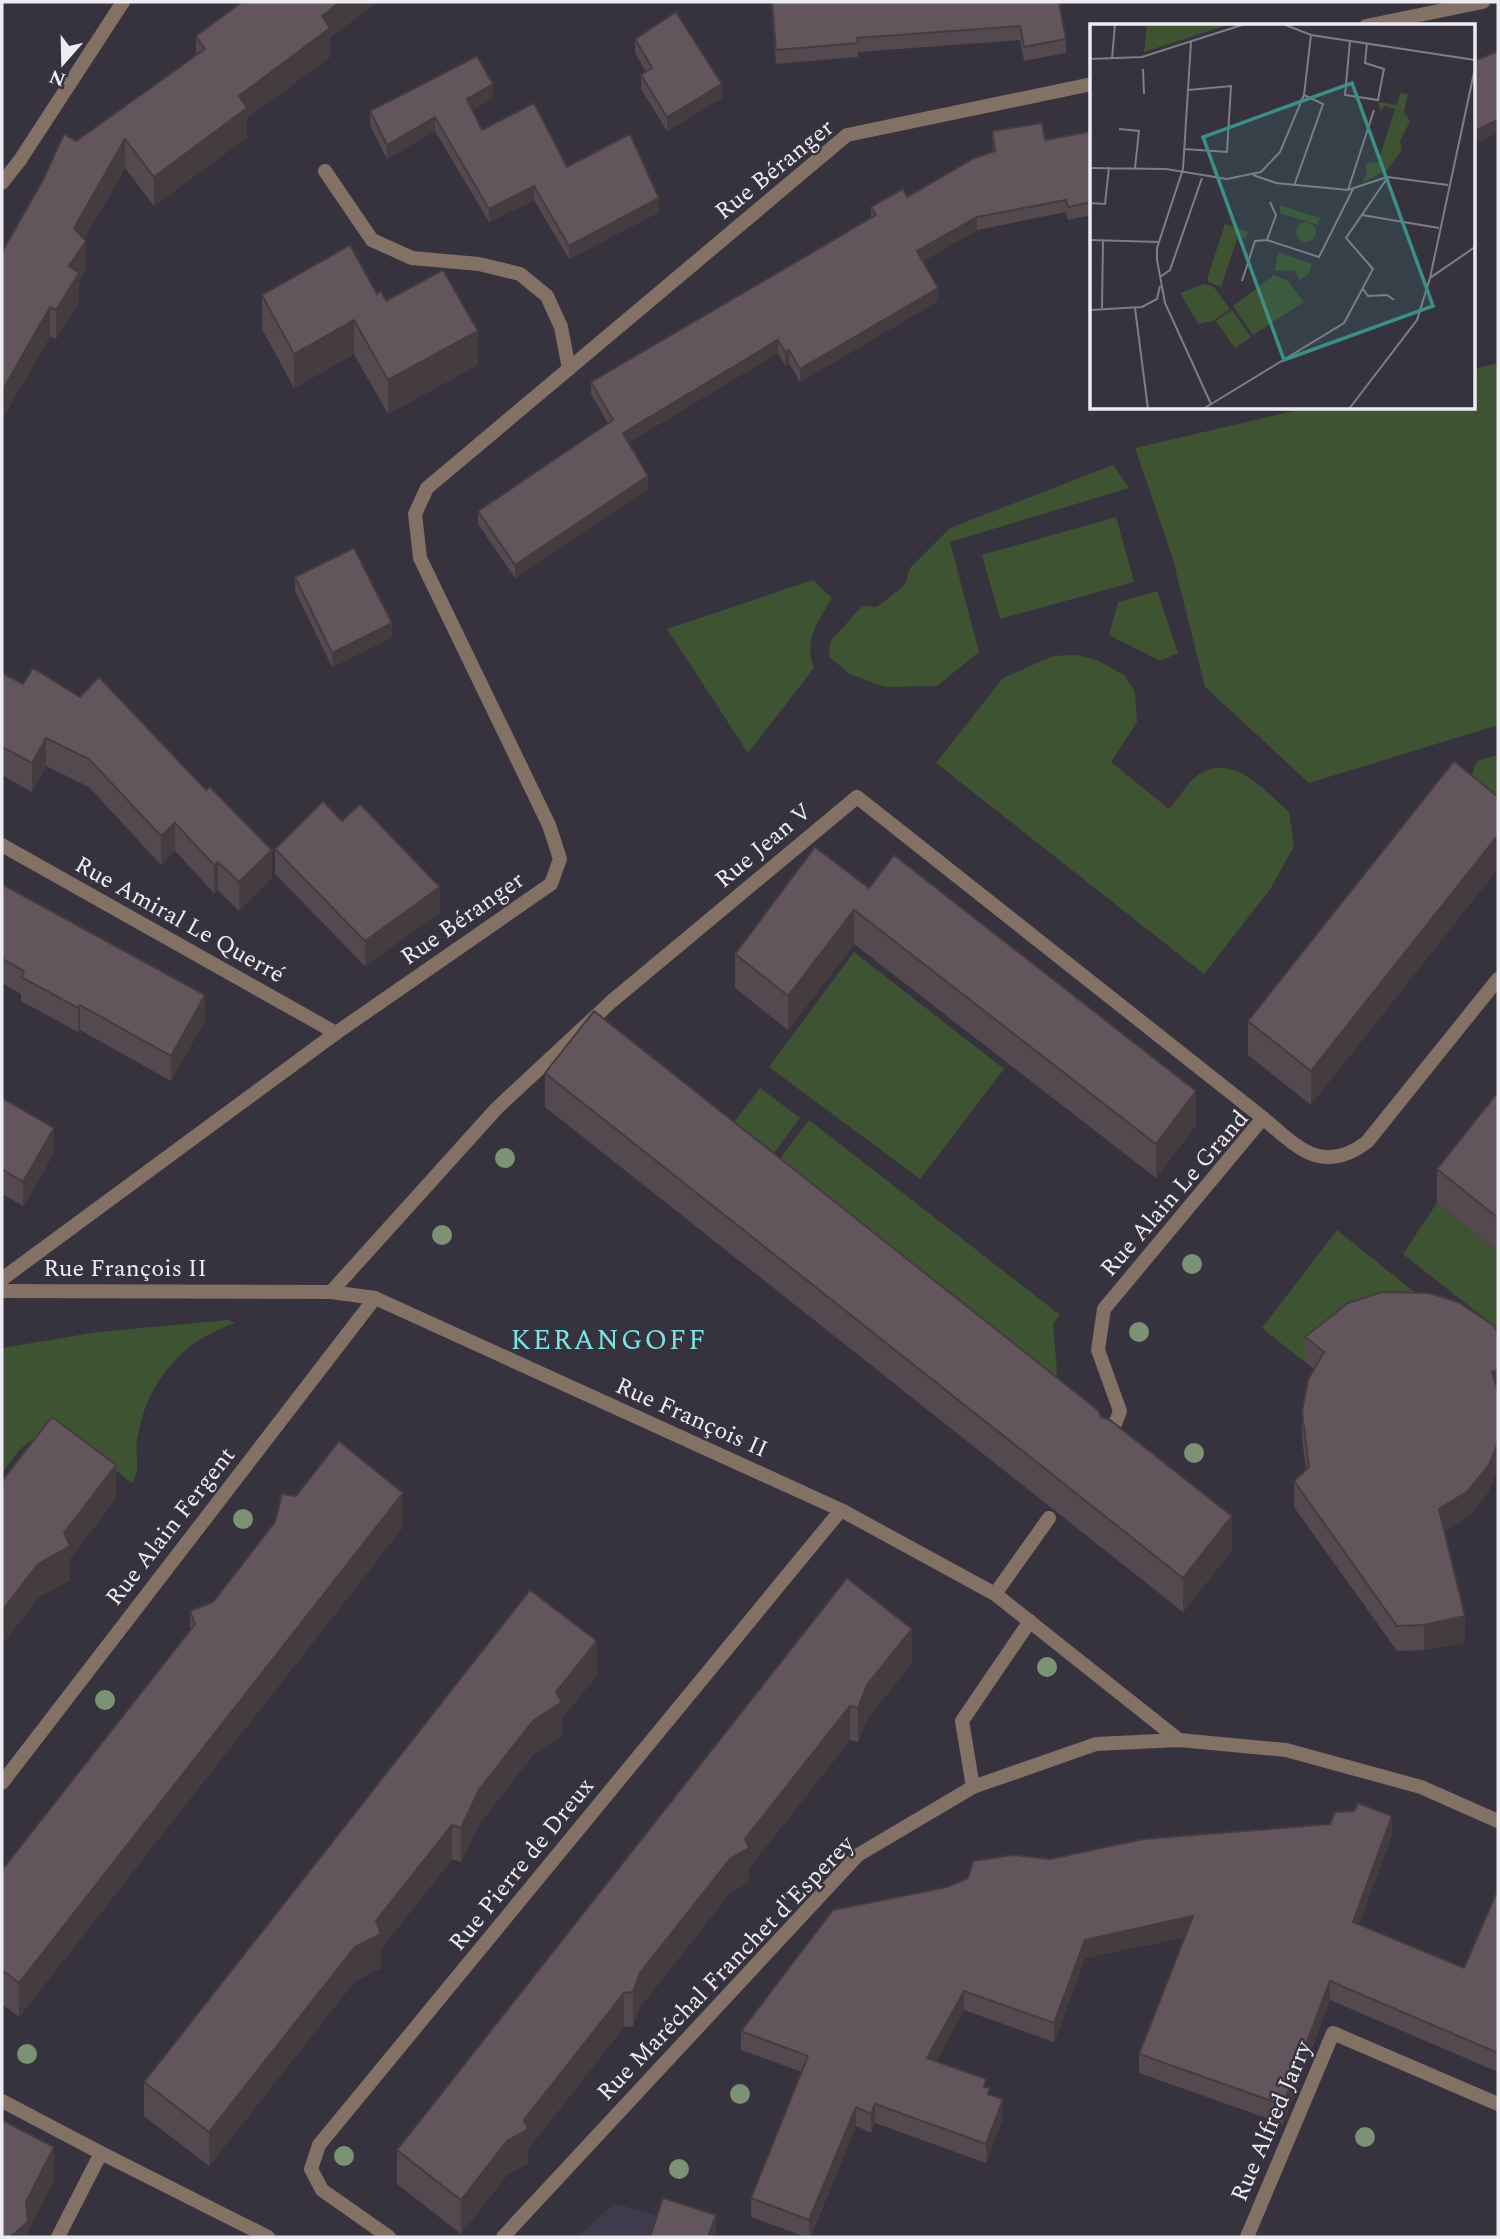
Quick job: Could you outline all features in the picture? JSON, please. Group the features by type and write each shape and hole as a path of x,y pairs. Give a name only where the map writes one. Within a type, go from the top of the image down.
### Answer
{"street":[{"path":"2,183 20,160 123,2"},
{"path":"1376,24 1483,2"},
{"name":"Rue Béranger","path":"2,1279 336,1033 551,884 560,859 549,825 420,558 415,514 427,488 847,135 1090,84"},
{"path":"326,171 372,240 412,258 479,264 520,274 547,296 561,327 569,369"},
{"name":"Rue Jean V","path":"331,1292 507,1099 612,1001 857,797 1263,1118"},
{"name":"Rue Amiral Le Querré","path":"2,845 336,1033"},
{"name":"Rue Alain Le Grand","path":"1108,1444 1120,1411 1098,1350 1104,1309 1263,1118 1295,1145 1325,1160 1350,1155 1367,1142 1498,979"},
{"name":"Rue François II","path":"2,1290 331,1292 375,1298 841,1510 995,1594 1179,1740"},
{"name":"Rue Alain Fergent","path":"2,1783 375,1298"},
{"name":"Rue Pierre de Dreux","path":"389,2237 322,2190 311,2169 319,2145 841,1510"},
{"path":"995,1594 1049,1518"},
{"path":"973,1787 962,1721 1030,1622"},
{"name":"Rue Maréchal Franchet d'Esperey","path":"503,2237 858,1855 973,1787 1096,1744 1179,1740 1286,1750 1420,1787 1498,1821"},
{"name":"Rue Alfred Jarry","path":"1247,2237 1333,2033 1498,2104"},
{"path":"2,2101 268,2237"},
{"path":"58,2237 101,2153"}],"shaded area":[{"path":"614,2203 663,2218 715,2237 579,2237"}],"green space":[{"path":"1498,363 1498,725 1309,783 1205,687 1172,556 1135,448 1297,410 1476,410 1476,368"},
{"path":"1113,465 1129,488 950,542 979,652 937,686 885,687 850,674 829,657 830,642 862,606 877,607 905,585 910,568 950,528"},
{"path":"1116,517 1134,582 1000,619 982,555"},
{"path":"813,580 832,598 817,623 811,640 814,668 748,753 667,629"},
{"path":"1157,591 1178,653 1161,661 1109,635 1118,602"},
{"path":"1076,655 1097,660 1124,675 1135,692 1137,722 1111,762 1169,809 1198,775 1211,769 1223,768 1248,777 1289,812 1294,846 1271,888 1204,974 936,763 1003,678 1053,656"},
{"path":"1498,755 1498,808 1468,784 1477,761"},
{"path":"854,952 1004,1069 920,1179 769,1067"},
{"path":"760,1088 800,1118 762,1169 721,1139"},
{"path":"809,1120 1060,1315 1053,1323 1057,1371 1055,1387 764,1180"},
{"path":"1437,1203 1498,1252 1498,1329 1403,1254"},
{"path":"1337,1230 1458,1327 1306,1363 1262,1328"},
{"path":"228,1320 235,1323 198,1341 182,1353 157,1383 141,1420 136,1473 132,1483 78,1441 35,1438 20,1449 2,1473 2,1348 98,1332"}],"building":[{"path":"242,2 340,2 322,16 330,28 239,96 247,108 154,177 125,139 74,228 86,241 69,266 79,273 56,310 50,307 2,391 2,252 44,178 64,134 76,141 205,49 196,36"},
{"path":"772,2 1059,2 1066,39 1024,47 1020,26 857,38 858,43 776,50"},
{"path":"676,12 722,84 667,117 641,75 652,68 635,39"},
{"path":"1498,51 1498,120 1476,130 1476,60"},
{"path":"477,56 493,84 467,99 482,130 534,103 567,167 630,134 659,198 569,246 534,186 489,209 435,117 387,145 370,111"},
{"path":"1042,123 1045,140 1090,131 1090,202 1068,207 1066,200 977,217 917,251 938,288 800,369 789,350 785,352 778,340 623,433 648,476 515,565 478,511 613,420 591,382 876,215 871,207 903,189 907,197 974,158 995,151 992,131"},
{"path":"350,245 377,294 381,291 386,301 443,270 478,331 388,380 354,320 294,354 262,295"},
{"path":"354,548 392,623 332,653 295,577"},
{"path":"33,668 80,697 99,677 206,790 210,787 272,850 239,882 218,862 214,865 175,823 161,836 89,759 46,738 32,763 2,747 2,673 23,684"},
{"path":"1454,761 1498,797 1498,835 1311,1071 1248,1021"},
{"path":"323,801 342,821 360,804 440,887 365,941 275,849"},
{"path":"815,847 869,888 894,855 1196,1091 1156,1144 854,910 788,996 735,954"},
{"path":"2,884 205,995 171,1056 80,1005 78,1008 21,977 24,971 2,959"},
{"path":"594,1011 1099,1411 1101,1417 1110,1420 1232,1516 1183,1578 545,1073"},
{"path":"1498,1092 1498,1218 1437,1169"},
{"path":"2,1098 54,1128 23,1182 2,1169"},
{"path":"1382,1292 1429,1293 1458,1302 1493,1325 1498,1333 1498,1370 1492,1372 1498,1391 1498,1442 1489,1465 1468,1491 1439,1509 1465,1616 1424,1625 1397,1626 1294,1481 1309,1467 1302,1412 1308,1380 1324,1352 1305,1337 1348,1303"},
{"path":"52,1417 116,1465 64,1533 70,1546 38,1564 2,1611 2,1481"},
{"path":"339,1441 403,1493 19,1983 2,1970 2,1870 195,1624 190,1611 213,1602 275,1522 282,1494 296,1496"},
{"path":"847,1578 912,1629 867,1685 858,1708 850,1706 745,1839 749,1848 730,1859 640,1973 633,1992 624,1993 524,2120 528,2129 507,2141 461,2200 397,2150"},
{"path":"530,1590 597,1641 556,1692 562,1702 533,1721 479,1790 461,1828 452,1825 376,1921 381,1934 355,1947 209,2132 144,2082"},
{"path":"1358,1803 1392,1816 1353,1922 1464,1968 1498,1889 1498,2053 1330,1981 1283,2105 1139,2054 1193,1916 1085,1940 1054,2023 964,1991 927,2058 986,2079 984,2087 990,2088 988,2094 1003,2099 986,2144 875,2104 871,2114 856,2107 809,2220 751,2198 808,2056 741,2031 833,1910 947,1887 968,1878 973,1861 1013,1855 1050,1859 1144,1839 1330,1824 1335,1812 1354,1811"},
{"path":"2,2120 54,2147 26,2202 28,2222 10,2237 2,2237"},
{"path":"663,2198 716,2215 708,2237 650,2237"}],"district":[{"name":"KERANGOFF","path":"609,1339"}]}
